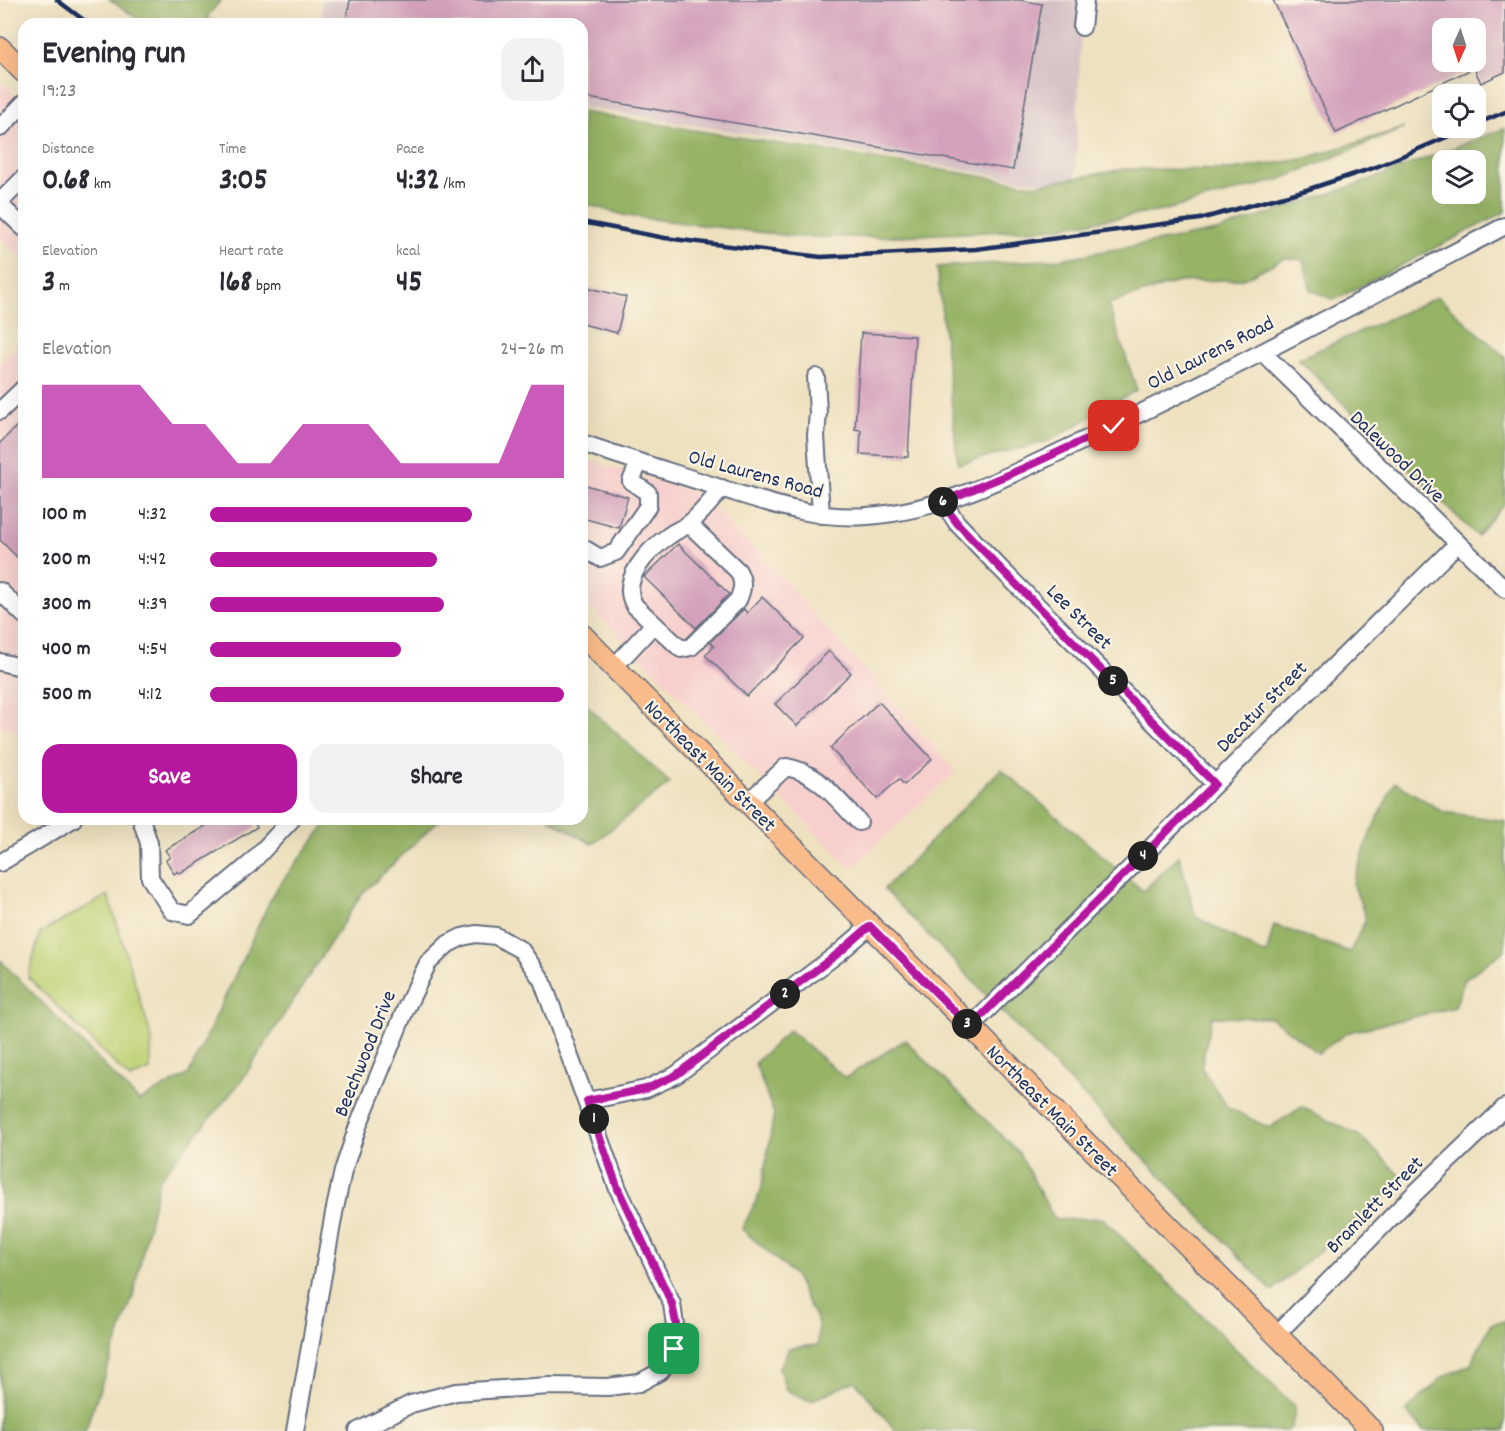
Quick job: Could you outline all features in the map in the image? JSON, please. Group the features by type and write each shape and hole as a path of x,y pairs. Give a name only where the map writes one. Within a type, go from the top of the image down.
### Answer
{"main road":[{"path":"0,48 18,66"},
{"name":"Northeast Main Street","path":"588,641 1372,1431"}],"street":[{"path":"1082,27 1084,0"},
{"path":"0,128 18,108"},
{"path":"18,184 0,204 18,222"},
{"name":"Old Laurens Road","path":"588,445 770,504 821,515 867,516 903,512 942,502 1024,468 1263,352 1505,226"},
{"name":"Dalewood Drive","path":"1263,352 1505,589"},
{"path":"816,377 818,413 816,435 821,515"},
{"path":"0,411 18,394"},
{"path":"588,551 600,558 616,552 648,506 648,493 631,481 639,463"},
{"path":"689,524 738,572 743,580 738,600 686,649 676,648 630,600 629,583 633,573 669,536 689,524 722,488"},
{"name":"Lee Street","path":"942,502 957,523 989,557 1215,784"},
{"name":"Decatur Street","path":"970,1027 1457,544"},
{"path":"0,591 18,609"},
{"path":"614,667 653,625"},
{"path":"0,663 18,666"},
{"path":"748,802 786,767 799,769 817,778 859,822"},
{"path":"0,863 63,825"},
{"path":"143,825 149,843 150,878 172,911 189,915 250,864 286,825"},
{"path":"587,1101 646,1089 676,1075 840,952 870,926"},
{"name":"Beechwood Drive","path":"295,1431 343,1171 358,1126 419,979 434,957 454,940 476,934 496,936 521,950 542,980 618,1189 672,1304 676,1333 674,1349 668,1362 649,1379 626,1386 494,1389 428,1398 358,1431"},
{"name":"Bramlett Street","path":"1276,1335 1411,1197 1505,1107"}],"shaded area":[{"path":"322,0 1082,0 1075,188 588,108 588,18 322,18"},
{"path":"0,81 18,99 18,256 0,236"},
{"path":"18,344 18,733 0,726 0,363"},
{"path":"588,460 701,495 773,569 956,771 851,868 588,605"}],"green space":[{"path":"110,0 221,0 206,18 137,18"},
{"path":"588,113 1035,185 1125,169 1231,170 1303,159 1404,128 1279,180 1162,211 1046,229 878,237 799,237 627,216 588,205"},
{"path":"1505,128 1505,212 1334,300 1311,290 1303,260 1285,258 1243,279 1178,282 1108,304 1137,390 1049,441 958,464 937,267 1061,259 1217,231 1364,182 1432,156 1432,204 1486,204 1486,150 1448,150 1479,138 1486,138 1486,135"},
{"path":"1438,297 1505,357 1505,503 1477,536 1298,359"},
{"path":"588,707 670,783 592,844 559,825 588,825"},
{"path":"1001,769 1143,891 1179,856 1196,917 1266,955 1274,925 1350,952 1366,919 1353,883 1370,834 1395,782 1443,812 1505,821 1505,950 1465,979 1455,1007 1349,1032 1318,1053 1272,1018 1212,1017 1201,1067 1227,1107 1269,1128 1302,1107 1360,1136 1404,1179 1272,1291 884,889"},
{"path":"325,825 434,825 361,895 242,1080 159,1179 133,1296 85,1431 0,1431 0,960 139,1101 189,1074 274,892"},
{"path":"108,895 152,1039 150,1070 130,1079 28,977 40,933"},
{"path":"789,1030 845,1078 905,1040 1019,1153 1055,1220 1102,1218 1295,1407 1292,1427 1286,1431 896,1431 855,1381 810,1401 786,1390 779,1368 789,1348 818,1345 818,1323 794,1275 742,1229 761,1191 774,1114 755,1063"},
{"path":"1505,1321 1505,1431 1424,1431 1406,1411 1444,1376 1470,1365 1491,1324"}],"building":[{"path":"350,0 1019,0 1042,4 1013,170 588,98 588,18 347,18"},
{"path":"1273,0 1505,0 1505,72 1481,83 1476,72 1486,72 1486,18 1432,18 1432,72 1466,72 1440,84 1432,84 1432,88 1336,133"},
{"path":"588,288 626,297 617,333 588,326"},
{"path":"861,333 915,336 908,457 860,454 861,430 855,429"},
{"path":"18,425 18,558 0,540 0,443"},
{"path":"588,486 628,497 619,528 588,520"},
{"path":"678,544 729,594 696,628 644,577"},
{"path":"762,597 804,638 747,696 705,655 714,646 710,642 744,609 747,613"},
{"path":"829,651 851,673 797,726 775,704"},
{"path":"879,702 932,759 904,785 899,779 877,799 830,748"},
{"path":"207,825 256,825 257,827 180,874 178,871 174,874 166,860 170,857 165,850"}],"railway":[{"path":"57,0 81,18"},
{"path":"1486,120 1505,112"},
{"path":"588,223 665,238 821,257 976,249 1200,219 1306,190 1376,167 1444,138"}],"route":[{"path":"674,1349 676,1323 672,1304 618,1189 587,1101 646,1089 665,1082 840,952 870,926 970,1027 1215,784 1196,768 1149,716 997,565 957,523 942,502 1024,468 1114,426"}]}
